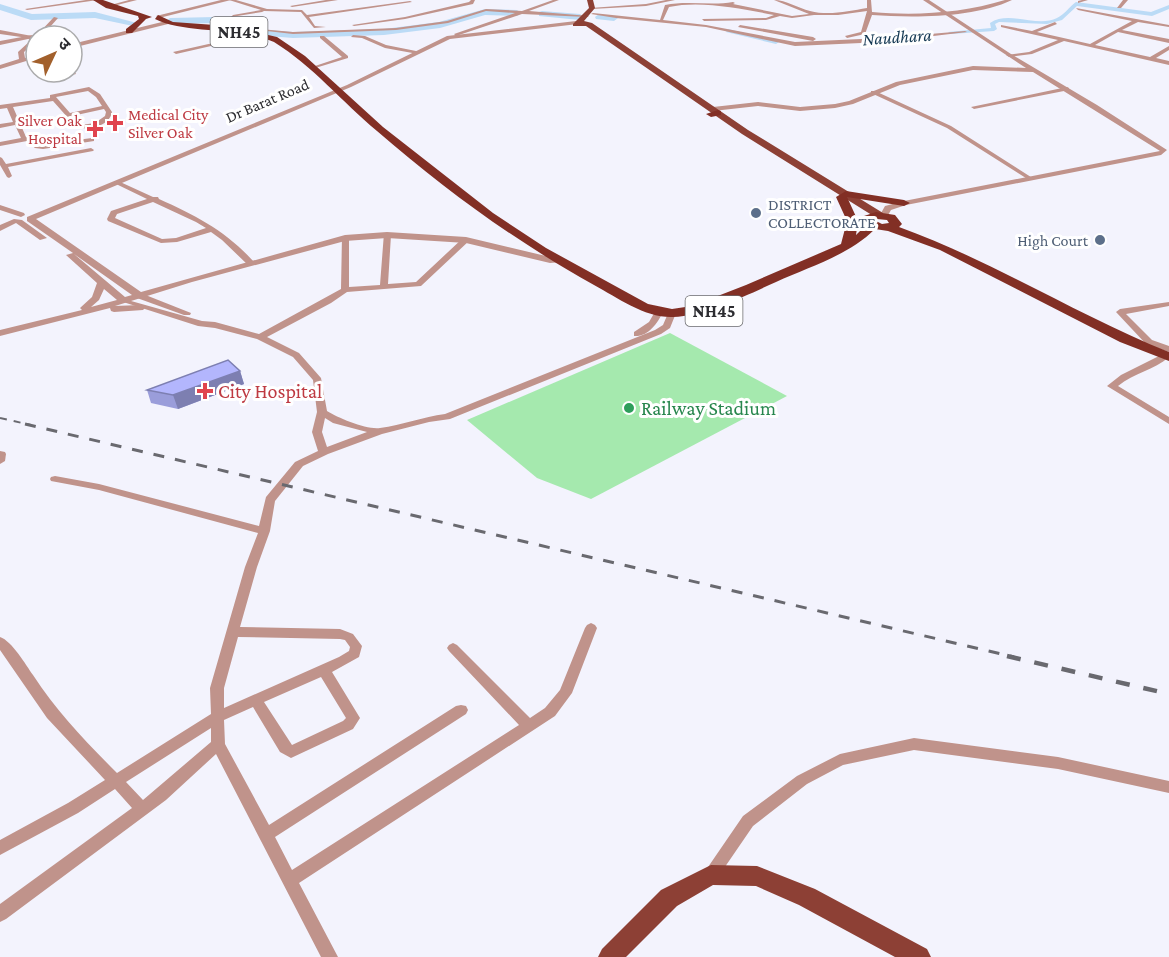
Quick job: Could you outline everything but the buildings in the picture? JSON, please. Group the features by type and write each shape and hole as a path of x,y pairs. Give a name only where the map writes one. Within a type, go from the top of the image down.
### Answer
{"highway":[{"name":"NH45","path":"97,0 156,19 273,37 480,208 622,304 665,315 700,316 728,306 868,243 878,237 883,221"},
{"name":"NH45","path":"110,4 156,19 230,28 273,37"},
{"path":"129,31 143,20 156,19"},
{"path":"846,246 854,230 854,222 844,196 904,203"},
{"name":"NH45","path":"665,315 712,304 846,246 883,221"},
{"path":"883,221 944,247 1125,339 1168,354"}],"main road":[{"path":"594,0 586,17 716,113 883,221"},
{"path":"610,957 669,898 711,875 757,876 807,897 919,957"}],"street":[{"path":"27,9 97,0"},
{"path":"110,4 135,0"},
{"path":"103,38 156,19 221,0"},
{"path":"84,43 129,31 156,19 230,0 267,10 300,11 315,27"},
{"path":"233,16 336,0"},
{"path":"307,16 420,0"},
{"path":"273,37 315,27 405,18 468,4 473,0"},
{"path":"456,35 557,0"},
{"path":"586,17 673,0"},
{"path":"729,5 739,0"},
{"path":"776,0 807,12 822,14"},
{"path":"720,21 757,30 815,39 860,34 863,33 870,11 869,0"},
{"path":"926,0 948,13 967,30 979,34 1009,55 1146,137 1166,154"},
{"path":"662,19 667,6 685,2 729,5 792,17 870,11 906,16 948,13 1010,0"},
{"path":"1080,2 1086,0"},
{"path":"1119,7 1126,0"},
{"path":"1078,9 1169,26"},
{"path":"273,37 304,33 396,29 448,22 481,10 586,17 720,21 780,15"},
{"path":"609,16 706,26 795,44 883,40 967,30"},
{"name":"Dr Barat Road","path":"0,228 353,83 456,35 556,25 586,17"},
{"path":"50,24 56,18"},
{"path":"1090,46 1137,20"},
{"path":"1031,33 1055,22"},
{"path":"1003,26 1169,63"},
{"path":"1118,31 1169,41"},
{"path":"0,32 24,35"},
{"path":"176,52 257,33 273,37 363,37 385,46 418,52"},
{"path":"317,72 346,57 322,37"},
{"path":"0,43 24,38"},
{"path":"1009,55 1030,53 1062,40"},
{"path":"1151,59 1169,48"},
{"path":"0,69 22,60 21,52 24,49"},
{"path":"716,113 765,107 801,112 844,108 909,83 992,69 1035,70"},
{"path":"0,107 53,99 54,95 89,89 93,90 106,107 109,112 108,117 103,122 90,126 77,126 53,99"},
{"path":"974,107 1067,89"},
{"name":"Dr Barat Road","path":"22,218 116,182 335,90"},
{"path":"877,94 949,127 1031,179"},
{"path":"9,105 24,140"},
{"path":"67,115 106,107"},
{"path":"0,126 15,123"},
{"path":"0,144 31,139 39,147 92,140"},
{"path":"4,166 91,150"},
{"path":"883,221 888,208 904,203 1166,154"},
{"path":"883,221 914,206 1166,154"},
{"path":"0,159 9,176"},
{"path":"116,182 156,198 212,229 251,263"},
{"path":"156,198 114,213 111,219 161,242 177,240 212,229"},
{"path":"0,207 22,218 137,294 206,319 215,325"},
{"path":"0,213 22,218 122,299 140,308 260,337 296,355 318,380 322,412 317,432 324,452"},
{"path":"0,333 345,238 387,235 466,240 550,257"},
{"path":"384,287 387,235"},
{"path":"345,238 345,290"},
{"path":"260,337 328,302 345,290 418,284 466,240"},
{"path":"88,309 96,298 102,282"},
{"path":"1169,304 1120,312 1149,342 1168,354 1156,365 1117,381 1112,386 1169,421"},
{"path":"88,309 140,308"},
{"path":"330,957 218,744 217,688 251,567 264,531 270,500 299,464 324,452 378,432 429,419 447,417 585,363 668,326 665,315"},
{"path":"322,412 336,421 378,432"},
{"path":"55,479 99,487 264,531"},
{"path":"290,880 550,712 565,693 591,628"},
{"path":"0,848 118,781 216,718 355,654 356,646 349,637 340,634 232,632"},
{"path":"0,642 64,728 118,781 141,809"},
{"path":"453,648 529,726"},
{"path":"256,700 285,748 291,752 300,750 348,725 353,718 324,670"},
{"path":"266,834 462,710"},
{"path":"0,914 141,809 218,744"},
{"path":"711,875 748,821 802,780 840,760 914,744 1058,763 1169,786"}],"green space":[{"name":"Railway Stadium","path":"670,333 787,396 591,499 537,478 467,420"}],"waterway":[{"name":"Naudhara","path":"951,32 994,29 992,24 998,20 1047,22 1060,19 1076,4 1152,14 1169,7"},
{"path":"0,7 31,17 95,15 133,23"},
{"path":"170,21 215,20 268,33 293,35 384,32 440,25 485,12 517,13"},
{"path":"542,14 580,17"},
{"path":"599,17 614,18"},
{"name":"Naudhara","path":"728,31 776,42"}],"railway":[{"path":"0,418 31,425"},
{"path":"25,424 1014,657"},
{"path":"1007,656 1169,694"}],"place":[{"name":"Medical City Silver Oak","path":"115,123"},
{"name":"Silver Oak Hospital","path":"95,129"},
{"name":"DISTRICT COLLECTORATE","path":"756,213"},
{"name":"High Court","path":"1100,240"},
{"name":"City Hospital","path":"205,391"},
{"name":"Railway Stadium","path":"629,408"}]}
